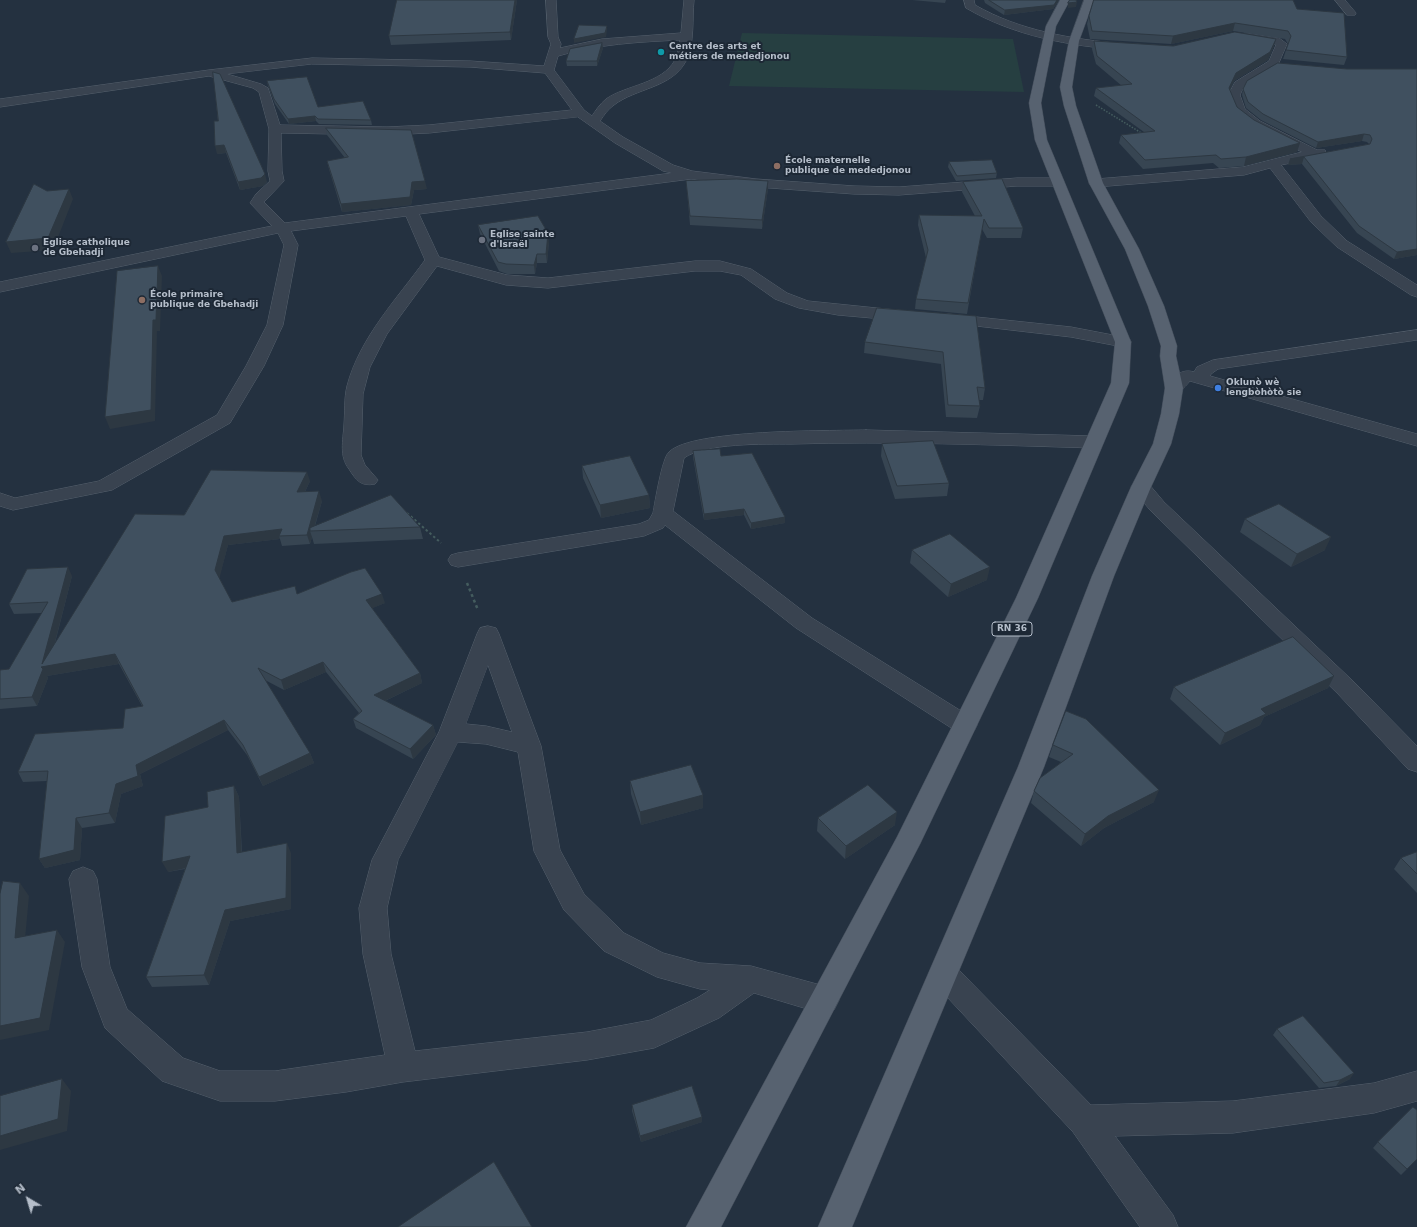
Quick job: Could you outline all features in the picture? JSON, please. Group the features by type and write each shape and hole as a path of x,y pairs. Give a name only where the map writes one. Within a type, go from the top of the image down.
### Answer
{"main road":[{"name":"RN 36","path":"703,1227 907,844 1027,598 1120,383 1123,342 1041,140 1036,103 1051,26 1065,0"},
{"path":"834,1227 944,974 1031,767 1103,576 1141,488 1162,444 1187,380 1168,356 1169,346 1156,306 1132,249 1096,183 1070,106 1066,87 1074,41 1089,0"}],"street":[{"path":"548,70 556,44 553,37 551,0"},
{"path":"593,122 603,108 614,99 667,74 680,62 686,36 689,0"},
{"path":"969,0 970,6 985,16 1010,26 1096,45 1132,48"},
{"path":"1340,0 1351,13"},
{"path":"1233,35 1281,42 1282,44 1274,63"},
{"path":"553,54 580,46 636,39 686,36"},
{"path":"0,103 209,73 312,61 470,64 548,70 580,113 668,168 691,175 756,183 854,190 898,191 1017,182 1057,182"},
{"path":"1290,64 1274,63 1238,84 1234,95 1240,111 1256,124 1315,154"},
{"path":"0,499 13,504 105,486 224,419 255,366 275,325 291,245 282,228 257,203 277,181 275,171 275,129 264,90 257,86 209,73"},
{"path":"275,129 387,131 430,129 580,113"},
{"path":"1096,183 1244,171 1331,151"},
{"path":"1274,164 1316,219 1342,244 1417,292"},
{"path":"0,287 282,228 691,175"},
{"path":"411,212 433,260"},
{"path":"433,260 506,280 548,283 695,266 720,266 746,272 781,296 805,304 838,310 928,317 1071,332 1123,342"},
{"path":"368,480 356,468 351,452 356,385 371,347 388,320 414,288 433,260"},
{"path":"1187,380 1213,365 1417,335"},
{"path":"1187,380 1417,440"},
{"path":"458,560 644,530 656,524 663,513 675,456 683,450 698,446 755,439 866,436 1094,442"},
{"path":"1141,488 1157,506 1346,688 1417,762"},
{"path":"663,513 804,623 965,725"},
{"path":"404,1067 377,954 373,908 385,860 451,732 488,634 529,746 547,851 574,902 614,942 658,964 700,976 751,979 824,1000"},
{"path":"451,732 486,735 529,746"},
{"path":"83,879 96,967 116,1018 173,1070 220,1086 275,1086 346,1077 404,1067 587,1046 654,1034 708,1008 751,979"},
{"path":"944,974 1084,1121 1161,1227"},
{"path":"1084,1121 1233,1117 1374,1098 1417,1086"}],"path":[{"path":"1066,87 1147,138"}],"green space":[{"path":"742,33 1013,39 1024,92 729,86"}],"building":[{"path":"397,0 515,0 510,32 389,36"},
{"path":"989,0 1057,0 1054,5 1005,10"},
{"path":"1070,0 1076,0 1077,2 1068,3"},
{"path":"1094,0 1293,0 1297,9 1344,13 1347,57 1286,50 1291,36 1288,31 1235,23 1173,36 1092,31 1089,16"},
{"path":"579,25 607,26 605,33 574,39"},
{"path":"1235,32 1276,39 1270,52 1236,73 1229,88 1237,107 1254,120 1300,143 1246,157 1221,159 1216,155 1145,160 1121,135 1155,131 1096,88 1132,84 1097,56 1094,41 1173,46"},
{"path":"602,43 597,61 566,61 570,49"},
{"path":"1278,63 1347,69 1417,69 1417,249 1397,252 1359,226 1304,157 1290,159 1370,144 1372,139 1370,135 1364,134 1318,142 1263,114 1248,102 1243,89 1247,81"},
{"path":"213,72 220,74 265,174 261,178 238,182 224,145 215,146 214,121 218,121"},
{"path":"307,77 318,107 363,101 371,120 318,119 315,116 288,119 274,99 267,81"},
{"path":"326,128 411,130 425,181 412,182 410,197 341,204 327,161 348,157"},
{"path":"992,160 997,173 957,176 949,162"},
{"path":"737,179 768,181 762,220 690,216 686,181"},
{"path":"1002,179 1023,228 989,228 984,219 968,303 916,299 928,250 919,215 982,216 963,182"},
{"path":"34,184 47,191 69,189 48,238 6,242"},
{"path":"538,216 548,233 546,254 537,254 534,265 506,264 498,262 478,225"},
{"path":"158,266 156,320 153,320 151,410 105,417 117,271"},
{"path":"877,308 976,316 985,388 977,387 980,406 948,405 943,352 865,342"},
{"path":"933,441 949,483 897,486 882,444"},
{"path":"720,449 721,456 752,453 785,517 751,523 744,509 704,514 693,451"},
{"path":"630,456 649,495 600,505 582,466"},
{"path":"211,470 307,472 297,492 319,491 307,535 279,536 282,529 224,536 215,570 232,602 295,586 297,594 351,572 365,568 382,594 366,600 420,673 374,695 433,725 410,749 353,719 362,711 323,662 281,680 258,668 310,753 259,777 243,745 224,720 136,765 138,776 116,784 109,813 76,818 74,850 39,859 48,771 18,772 35,734 123,728 125,709 143,706 115,654 41,667 43,669 32,697 0,699 0,670 9,669 48,602 9,604 27,569 68,567 42,664 135,514 184,515"},
{"path":"391,495 420,527 310,531 310,528"},
{"path":"1279,504 1331,537 1297,554 1245,519"},
{"path":"950,534 990,567 951,584 912,550"},
{"path":"1293,637 1334,676 1261,709 1266,714 1225,733 1174,687"},
{"path":"1066,711 1086,719 1159,790 1108,816 1085,834 1034,791 1040,778 1073,754 1053,745"},
{"path":"691,765 703,795 640,812 630,781"},
{"path":"868,785 897,812 846,846 818,818"},
{"path":"234,786 237,853 287,843 286,898 225,910 204,975 146,977 190,856 162,862 165,816 208,807 207,792"},
{"path":"1417,852 1417,874 1401,858"},
{"path":"3,881 20,883 15,938 57,930 40,1018 0,1026 0,894"},
{"path":"1303,1016 1354,1073 1340,1080 1324,1083 1277,1029"},
{"path":"62,1079 58,1119 0,1136 0,1096"},
{"path":"692,1086 702,1117 640,1136 632,1105"},
{"path":"1413,1107 1417,1110 1417,1159 1407,1169 1378,1142"},
{"path":"494,1162 532,1227 398,1227"}],"place":[{"name":"Centre des arts et métiers de mededjonou","path":"661,52"},
{"name":"École maternelle publique de mededjonou","path":"777,166"},
{"name":"Eglise sainte d'Israël","path":"482,240"},
{"name":"Eglise catholique de Gbehadji","path":"35,248"},
{"name":"École primaire publique de Gbehadji","path":"142,300"},
{"name":"Oklunò wè lengbòhòtò sie","path":"1218,388"}]}
